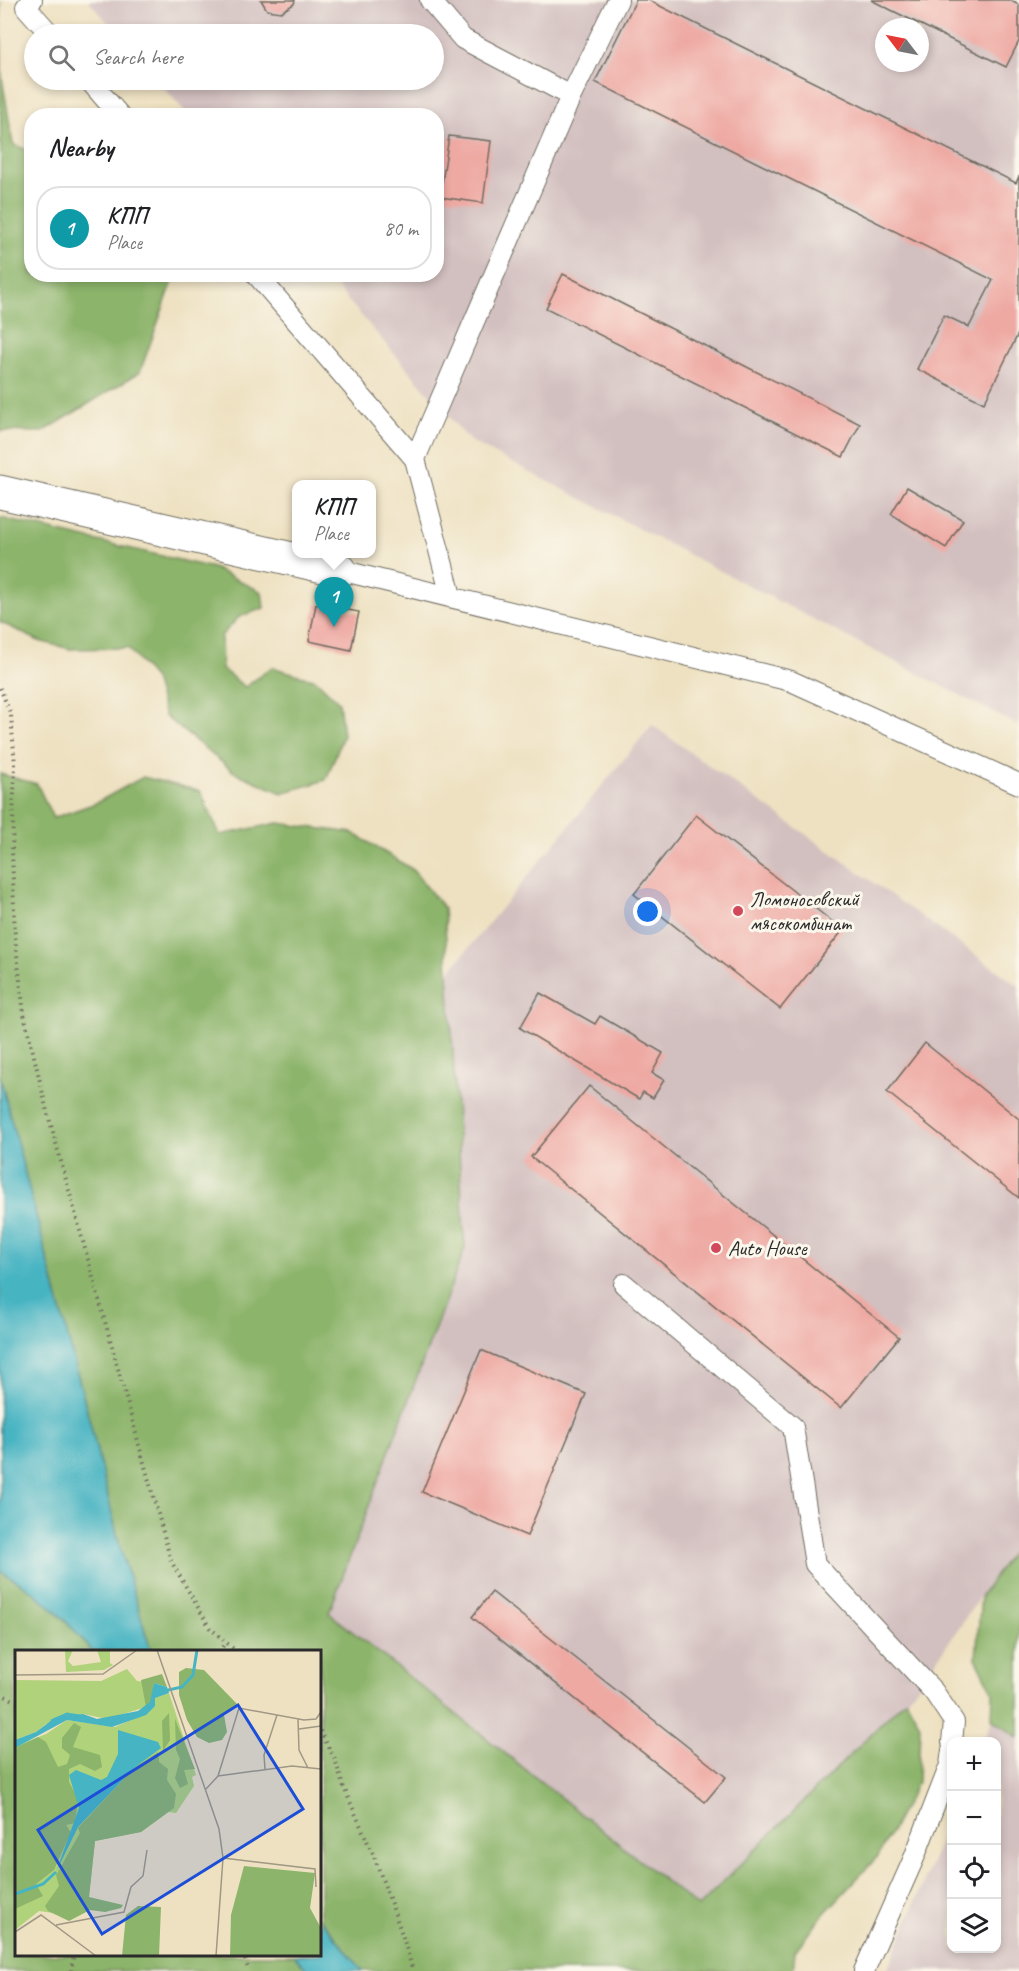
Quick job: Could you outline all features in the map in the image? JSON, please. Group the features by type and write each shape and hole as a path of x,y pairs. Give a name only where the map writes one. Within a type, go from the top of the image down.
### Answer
{"street":[{"path":"0,492 340,570"}],"lane":[{"path":"32,0 26,7 41,24"},
{"path":"430,0 463,39 571,96"},
{"path":"415,459 571,96 618,0"},
{"path":"98,90 113,108"},
{"path":"263,282 415,459 451,596"},
{"path":"340,570 791,681 1018,782"},
{"path":"624,1284 793,1428 815,1564 934,1692 954,1722 952,1737"},
{"path":"864,1971 914,1858 947,1773"}],"path":[{"path":"0,688 11,715 15,765 12,873 15,938 24,1014 46,1107 171,1561 200,1613 225,1643 234,1650"},
{"path":"220,1650 225,1643"},
{"path":"0,1694 15,1701"},
{"path":"321,1733 335,1759 342,1783 375,1859 413,1971"},
{"path":"70,1971 74,1956"},
{"path":"244,1956 249,1971"}],"shaded area":[{"path":"88,0 1019,0 1019,726 470,441 332,282 444,282 444,108 182,108 166,90 444,90 444,24 109,24"},
{"path":"652,725 1019,986 1019,1540 918,1687 698,1907 329,1613 465,1248 448,973"},
{"path":"992,1719 1019,1738 1019,1971 887,1971 947,1826 947,1953 1001,1953 1001,1737 985,1737"}],"green space":[{"path":"1,2 2,77 13,144 24,149 24,282 172,282 140,372 43,432 0,431"},
{"path":"0,518 213,568 262,592 264,608 239,617 221,636 222,669 245,687 272,667 316,680 339,702 343,736 326,780 282,793 234,772 165,716 154,679 128,648 70,649 39,641 0,622"},
{"path":"0,774 37,784 53,818 96,803 143,777 200,791 220,835 278,823 353,833 412,869 444,908 465,1248 329,1613 698,1907 906,1699 920,1725 918,1781 878,1856 821,1917 795,1951 793,1971 363,1971 321,1920 321,1650 151,1650 120,1547 90,1422 0,1077"},
{"path":"1019,1540 1019,1738 992,1719 993,1692 976,1658 981,1596"},
{"path":"0,1571 26,1587 50,1606 91,1650 15,1650 15,1956 296,1956 308,1971 0,1971"}],"water":[{"path":"0,1077 90,1422 120,1547 151,1650 91,1650 50,1606 26,1587 0,1571"},
{"path":"321,1920 363,1971 308,1971 295,1956 321,1956"}],"building":[{"path":"261,0 295,0 294,4 281,12 267,10"},
{"path":"636,0 648,0 1016,183 1019,176 1019,332 984,403 917,369 944,315 969,327 993,280 595,82"},
{"path":"871,0 1009,0 1019,5 1019,41 1006,67 929,29 929,18 907,18"},
{"path":"449,136 491,141 483,203 444,198 444,170"},
{"path":"563,274 860,424 843,457 546,308"},
{"path":"907,487 963,520 946,548 891,514"},
{"path":"316,604 359,612 351,650 309,641"},
{"path":"696,815 843,930 780,1009 634,894"},
{"path":"540,993 595,1024 600,1016 663,1053 652,1073 664,1080 653,1098 643,1092 639,1099 520,1028"},
{"path":"925,1043 1019,1119 1019,1198 887,1092"},
{"path":"589,1086 899,1337 841,1408 531,1157"},
{"path":"481,1350 586,1394 527,1536 422,1492"},
{"path":"492,1592 726,1777 705,1802 472,1617"}],"place":[{"name":"КПП","path":"334,627"},
{"name":"Ломоносовский мясокомбинат","path":"738,911"},
{"name":"Auto House","path":"716,1248"}]}
